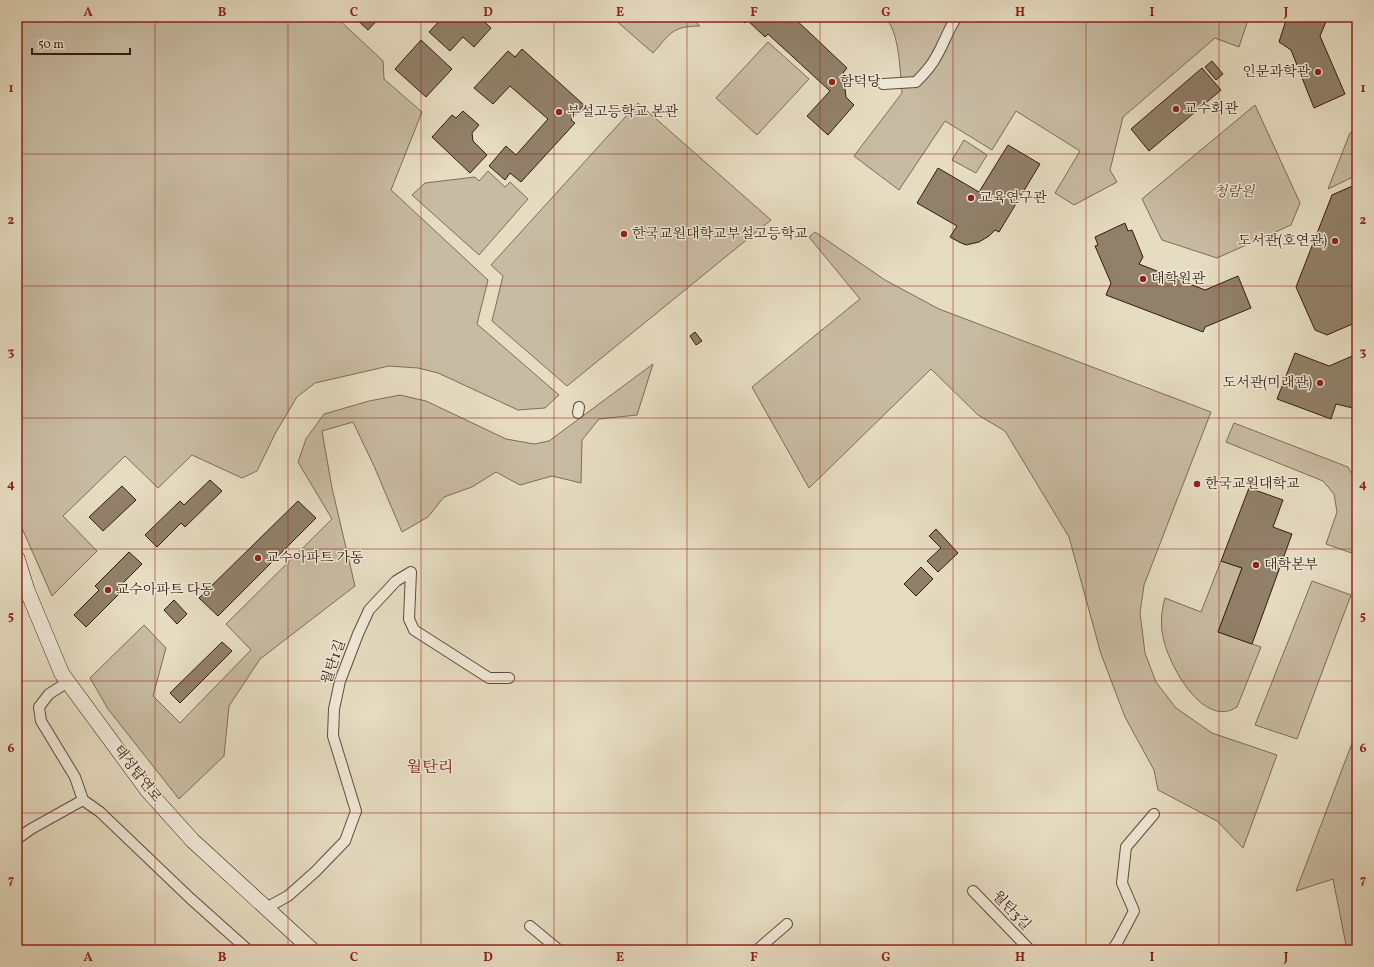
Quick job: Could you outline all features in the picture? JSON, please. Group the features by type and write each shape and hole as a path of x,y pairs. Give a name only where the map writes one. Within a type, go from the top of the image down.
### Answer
{"main road":[{"name":"태성탑연로","path":"17,558 30,597 62,674 148,790 193,841 312,950"}],"street":[{"path":"883,84 916,82 927,71 936,57 957,17"},
{"name":"월탄1길","path":"266,908 293,892 345,841 356,811 333,736 334,709 340,680 366,616 396,581 411,572 410,619 414,630 489,678 509,678"},
{"path":"68,682 48,694 39,707 41,721 75,777 82,800 100,812 191,899 248,950"},
{"path":"17,839 31,829 82,800"},
{"path":"1112,950 1117,944 1134,911 1122,883 1126,847 1154,814"},
{"name":"월탄3길","path":"973,891 1030,950"},
{"path":"757,950 787,924"},
{"path":"530,926 559,950"}],"green space":[{"path":"17,17 336,17 383,61 384,79 422,112 391,190 488,280 477,324 559,395 545,408 518,410 438,373 418,368 389,366 315,383 297,397 276,432 257,471 242,478 192,455 158,488 125,456 63,516 97,551 52,596 17,517"},
{"path":"690,17 700,26 691,26 672,32 653,53 613,18"},
{"path":"885,17 1249,17 1239,47 1215,38 1123,117 1110,170 1117,182 1074,205 1055,193 1080,151 1016,111 992,150 945,121 899,190 854,156 902,93 900,64 894,33"},
{"path":"768,42 809,79 757,135 716,98"},
{"path":"638,103 771,220 567,386 492,321 503,276 491,265"},
{"name":"청람원","path":"1255,105 1300,203 1291,225 1217,258 1162,240 1142,199"},
{"path":"1357,130 1357,171 1355,176 1328,189 1350,133"},
{"path":"964,140 987,155 976,173 952,160"},
{"path":"488,171 505,187 510,182 528,199 479,255 412,195 425,183 475,177 479,181"},
{"path":"815,232 885,280 939,309 1211,412 1144,585 1140,613 1145,653 1156,682 1176,708 1212,733 1277,755 1243,848 1217,821 1158,790 1154,770 1125,717 1101,654 1069,537 1005,431 978,415 931,369 809,488 752,387 860,299 809,237"},
{"path":"653,364 637,415 599,419 582,440 581,483 552,476 520,485 496,472 472,487 444,497 428,517 402,532 374,466 353,422 322,431 332,488 355,586 260,659 229,706 224,756 179,799 108,709 90,678 144,625 166,648 153,696 180,723 251,650 226,624 332,519 298,462 306,439 324,414 369,401 400,395 426,401 506,439 534,444 549,441"},
{"path":"1234,423 1348,467 1357,484 1357,555 1326,544 1337,512 1334,494 1323,481 1226,442"},
{"path":"1221,561 1242,568 1218,632 1261,647 1237,707 1225,712 1213,710 1201,703 1190,692 1173,665 1163,636 1162,625 1162,614 1165,598 1201,612"},
{"path":"1312,581 1351,595 1297,739 1255,725"},
{"path":"1357,730 1357,949 1347,950 1333,879 1296,891"}],"building":[{"path":"354,17 380,17 368,30"},
{"path":"443,17 479,17 491,28 474,47 463,37 450,51 429,32"},
{"path":"738,17 744,17 748,20 745,23"},
{"name":"함덕당","path":"744,17 775,17 779,20 782,17 793,17 847,68 843,73 846,97 854,105 828,135 807,116 830,91 768,34 765,37"},
{"name":"인문과학관","path":"1291,17 1328,17 1320,36 1345,94 1314,108 1291,50 1279,42 1286,20 1289,21"},
{"path":"421,40 452,69 426,97 395,69"},
{"name":"부설고등학교 본관","path":"522,49 584,105 571,120 575,123 521,182 510,173 505,180 489,166 506,146 516,155 548,119 510,86 493,104 474,88 508,51 515,57"},
{"path":"1212,61 1223,74 1216,80 1205,67"},
{"name":"교수회관","path":"1202,68 1221,90 1149,151 1131,129"},
{"path":"463,111 479,125 472,133 473,141 487,155 470,173 432,137 452,115 456,118"},
{"name":"교육연구관","path":"1008,145 1040,164 999,232 995,230 979,242 966,245 950,237 957,226 917,203 938,168 979,192"},
{"name":"도서관(호연관)","path":"1357,184 1357,322 1327,335 1315,330 1296,287 1332,195"},
{"name":"대학원관","path":"1125,223 1128,231 1132,230 1143,257 1139,264 1205,290 1238,276 1251,308 1205,327 1203,332 1106,295 1111,283 1095,246 1098,245 1095,237"},
{"path":"695,332 702,341 696,345 690,336"},
{"name":"도서관(미래관)","path":"1295,353 1329,366 1357,354 1357,409 1336,404 1331,419 1277,399"},
{"path":"210,480 222,491 185,527 181,523 157,547 145,535 180,501 184,505"},
{"path":"122,486 136,500 103,531 89,517"},
{"name":"대학본부","path":"1249,488 1283,500 1273,527 1292,534 1252,644 1218,632 1242,568 1221,561"},
{"name":"교수아파트 가동","path":"298,501 316,518 218,616 199,598"},
{"path":"936,529 958,553 938,572 927,561 941,548 929,536"},
{"name":"교수아파트 다동","path":"129,552 142,564 117,589 120,593 86,627 74,615 99,590 95,586"},
{"path":"921,567 933,579 916,596 904,584"},
{"path":"174,600 187,614 177,624 164,610"},
{"path":"222,642 232,651 180,703 170,693"}],"place":[{"name":"인문과학관","path":"1318,72"},
{"name":"함덕당","path":"832,82"},
{"name":"교수회관","path":"1176,109"},
{"name":"부설고등학교 본관","path":"559,112"},
{"name":"교육연구관","path":"971,198"},
{"name":"한국교원대학교부설고등학교","path":"624,234"},
{"name":"도서관(호연관)","path":"1335,241"},
{"name":"대학원관","path":"1143,279"},
{"name":"도서관(미래관)","path":"1320,383"},
{"name":"한국교원대학교","path":"1197,484"},
{"name":"교수아파트 가동","path":"258,558"},
{"name":"대학본부","path":"1256,565"},
{"name":"교수아파트 다동","path":"108,590"}],"district":[{"name":"월탄리","path":"430,768"}]}
